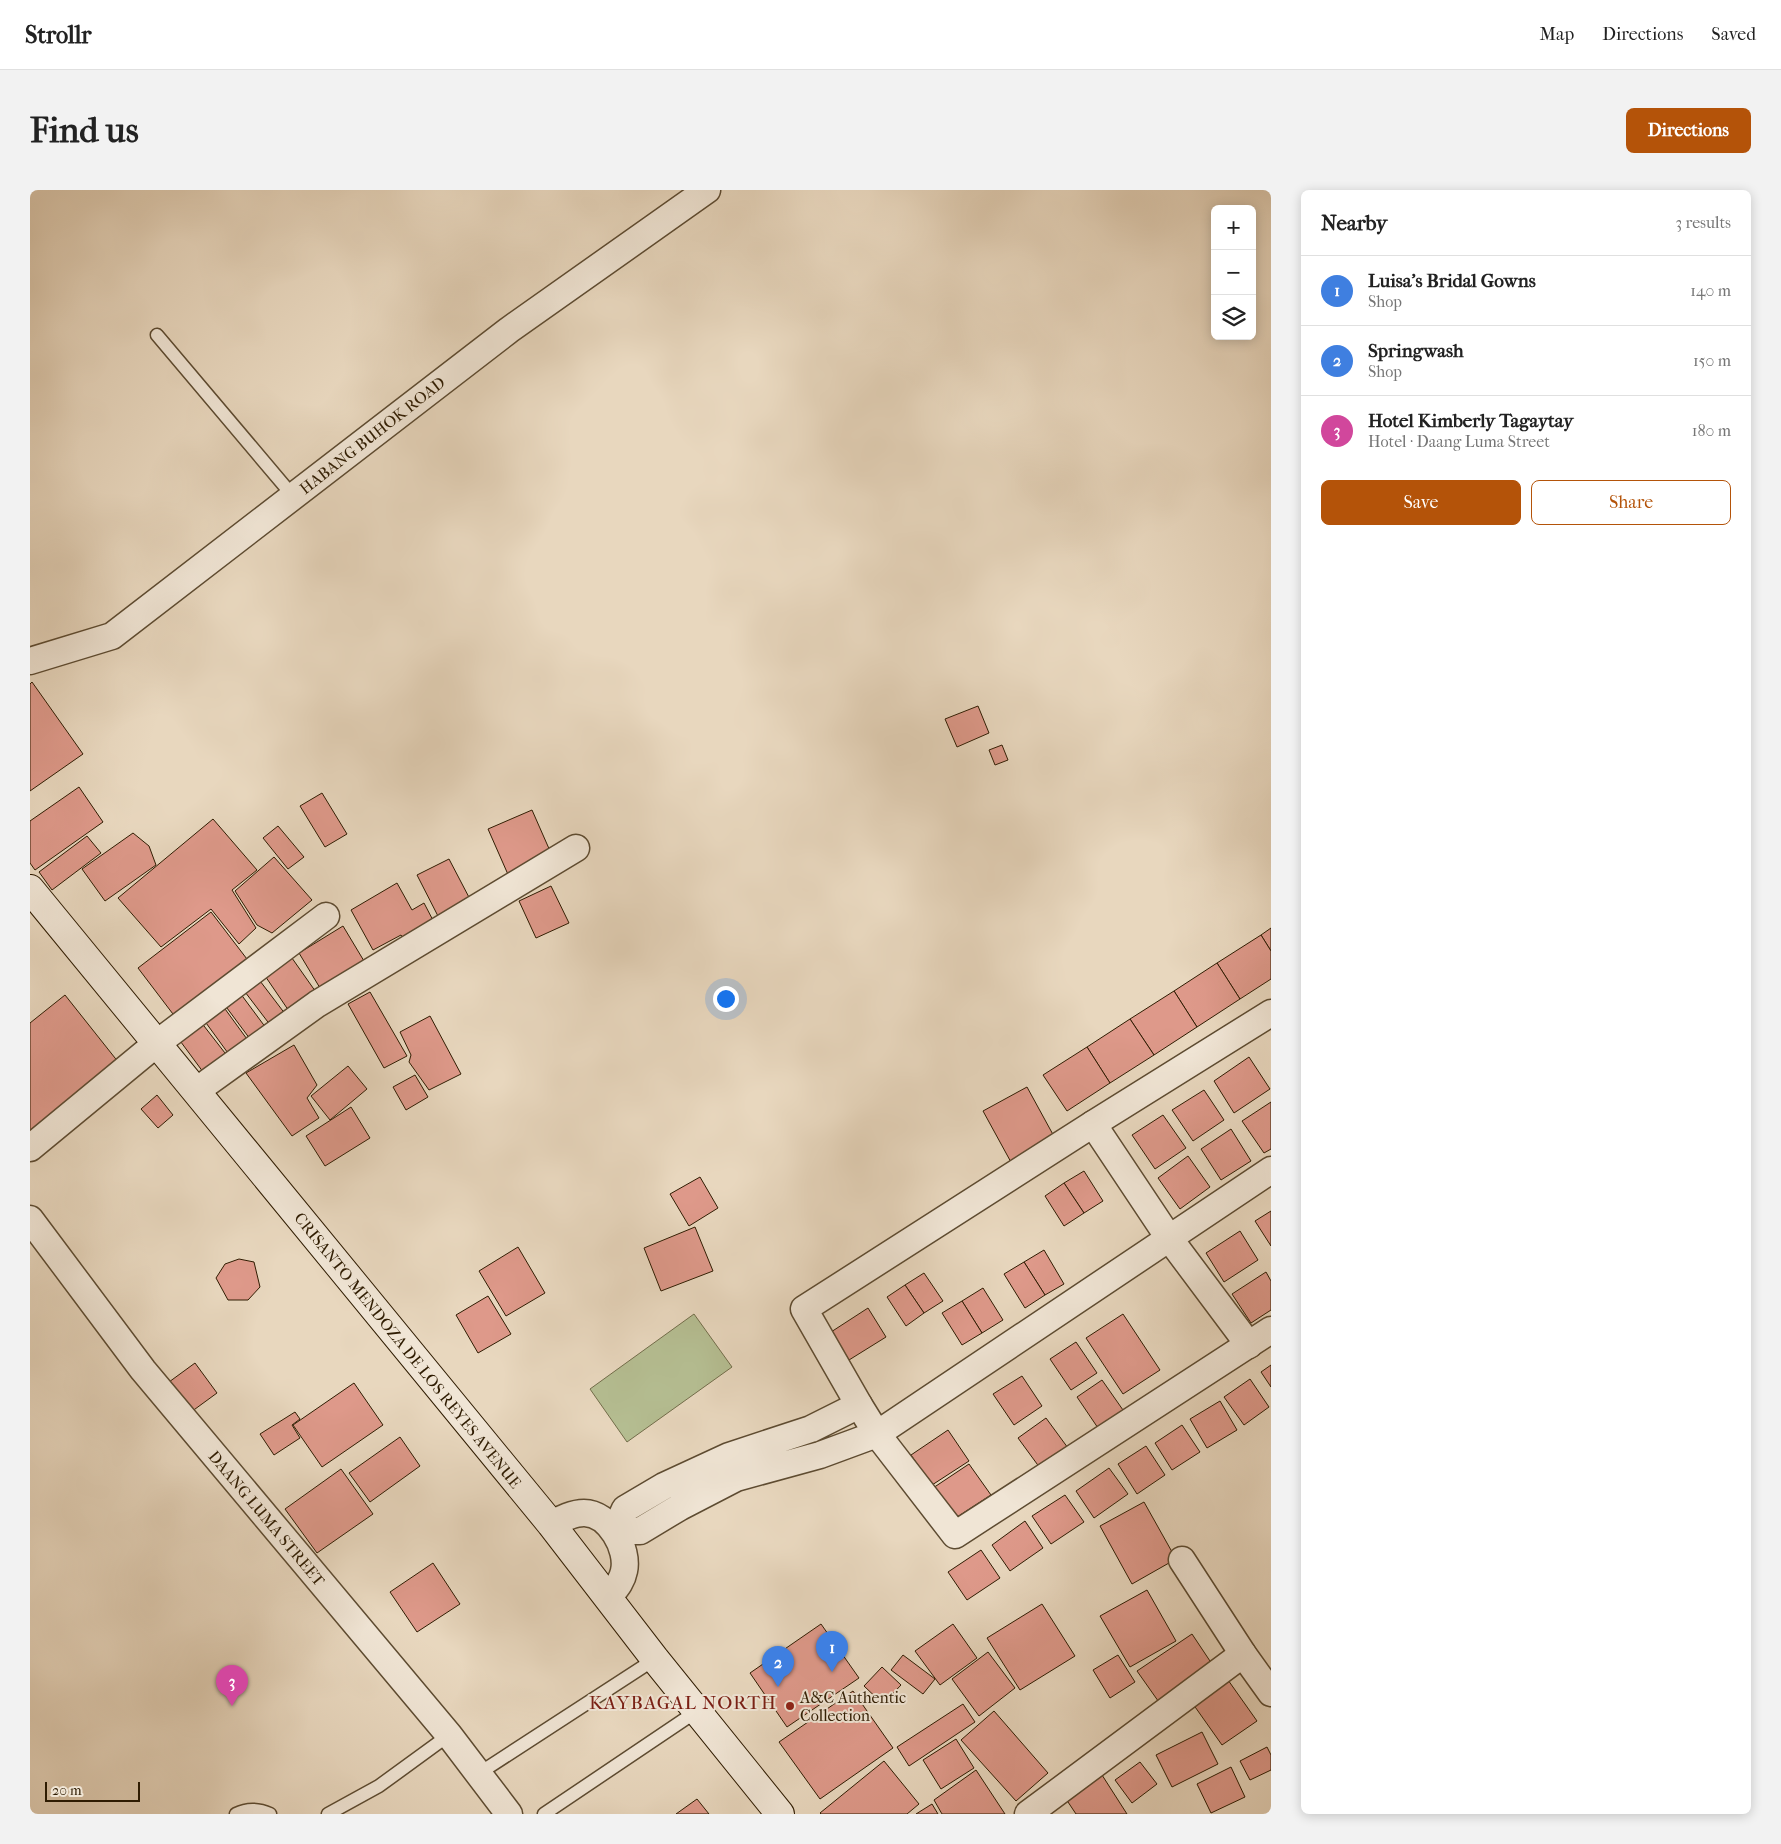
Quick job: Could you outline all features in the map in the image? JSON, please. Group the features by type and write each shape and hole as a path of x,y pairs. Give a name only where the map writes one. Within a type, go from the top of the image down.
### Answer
{"main road":[{"name":"CRISANTO MENDOZA DE LOS REYES AVENUE","path":"30,889 551,1524 655,1659 780,1814"}],"street":[{"name":"HABANG BUHOK ROAD","path":"30,661 112,636 509,330 707,190"},
{"path":"196,1091 318,1004 576,848"},
{"path":"30,1148 156,1044 326,916"},
{"path":"1271,1013 1093,1124 804,1309 877,1434 955,1535 1271,1330"},
{"path":"1093,1124 1168,1238 1249,1345"},
{"path":"615,1531 640,1531 680,1507 736,1478 820,1455 877,1434 1271,1170"},
{"name":"DAANG LUMA STREET","path":"30,1219 143,1370 449,1735 509,1814"},
{"path":"615,1531 625,1509 664,1486 729,1456 811,1429 859,1406"},
{"path":"551,1524 585,1513 598,1517 615,1531 625,1552 625,1570 620,1582 608,1598"},
{"path":"1182,1560 1243,1654 1271,1693"},
{"path":"1028,1814 1243,1654"}],"lane":[{"path":"157,335 293,496"},
{"path":"478,1774 655,1659"},
{"path":"544,1814 697,1711"},
{"path":"328,1814 379,1786 449,1735"},
{"path":"236,1814 248,1810 258,1810 270,1814"}],"green space":[{"path":"694,1314 732,1367 627,1442 590,1389"}],"building":[{"path":"32,682 83,754 30,791 30,684"},
{"path":"978,706 989,733 957,747 945,719"},
{"path":"1002,745 1008,760 995,765 989,750"},
{"path":"79,787 103,822 35,870 30,863 30,821"},
{"path":"322,793 347,834 325,847 300,806"},
{"path":"532,810 554,860 510,879 488,829"},
{"path":"213,819 257,870 232,890 256,928 239,944 211,909 161,947 118,898"},
{"path":"278,826 304,857 288,869 263,838"},
{"path":"133,833 149,846 156,865 105,901 82,869"},
{"path":"87,836 101,853 52,890 39,872"},
{"path":"274,857 312,900 272,933 257,925 235,891"},
{"path":"449,859 472,903 440,920 417,875"},
{"path":"397,883 412,910 424,903 437,928 408,946 401,935 373,950 351,910"},
{"path":"551,886 569,923 536,938 519,901"},
{"path":"211,912 250,963 176,1018 138,968"},
{"path":"343,926 367,966 323,993 299,953"},
{"path":"1271,928 1271,951 1261,935"},
{"path":"1261,935 1271,951 1271,979 1240,999 1217,963"},
{"path":"287,951 318,995 291,1014 261,970"},
{"path":"1217,963 1240,999 1197,1027 1174,991"},
{"path":"257,977 289,1019 274,1030 242,988"},
{"path":"1174,991 1197,1027 1154,1055 1130,1019"},
{"path":"370,992 407,1056 384,1068 348,1004"},
{"path":"240,993 269,1032 253,1043 224,1004"},
{"path":"65,995 119,1063 30,1134 30,1023"},
{"path":"220,1002 252,1046 233,1060 201,1016"},
{"path":"430,1016 461,1074 429,1090 409,1062 411,1055 400,1032"},
{"path":"197,1017 232,1062 209,1080 175,1034"},
{"path":"1130,1019 1154,1055 1110,1083 1087,1047"},
{"path":"294,1045 317,1085 307,1098 319,1118 292,1136 246,1073"},
{"path":"1087,1047 1110,1083 1067,1111 1043,1075"},
{"path":"1249,1057 1270,1089 1234,1113 1214,1081"},
{"path":"348,1066 367,1089 330,1120 311,1096"},
{"path":"415,1075 428,1097 406,1110 393,1087"},
{"path":"1027,1087 1056,1140 1012,1164 983,1111"},
{"path":"1204,1090 1224,1120 1193,1141 1172,1110"},
{"path":"157,1095 173,1115 158,1128 141,1109"},
{"path":"1271,1102 1271,1149 1264,1153 1242,1121"},
{"path":"351,1107 370,1138 325,1166 306,1136"},
{"path":"1163,1115 1186,1148 1155,1169 1132,1135"},
{"path":"1231,1129 1251,1161 1221,1180 1201,1149"},
{"path":"1188,1156 1210,1187 1180,1209 1158,1178"},
{"path":"1084,1171 1103,1201 1084,1213 1064,1183"},
{"path":"700,1177 718,1208 689,1226 670,1194"},
{"path":"1064,1183 1084,1213 1064,1226 1045,1196"},
{"path":"1271,1211 1271,1246 1255,1221"},
{"path":"695,1227 713,1271 661,1291 644,1248"},
{"path":"1240,1231 1258,1260 1224,1282 1206,1253"},
{"path":"518,1247 545,1293 506,1316 479,1271"},
{"path":"1044,1250 1064,1284 1045,1295 1024,1262"},
{"path":"239,1259 254,1262 260,1287 248,1300 228,1300 216,1278 225,1264"},
{"path":"1024,1262 1045,1295 1025,1308 1004,1274"},
{"path":"1266,1272 1271,1281 1271,1310 1251,1323 1232,1294"},
{"path":"924,1273 943,1301 924,1313 905,1285"},
{"path":"905,1285 924,1313 906,1326 887,1297"},
{"path":"983,1288 1003,1320 982,1333 962,1301"},
{"path":"488,1296 511,1334 478,1353 456,1315"},
{"path":"962,1301 982,1333 962,1345 942,1313"},
{"path":"868,1308 886,1337 849,1360 831,1332"},
{"path":"1123,1314 1160,1370 1123,1394 1086,1338"},
{"path":"1076,1342 1097,1373 1071,1390 1050,1359"},
{"path":"195,1363 217,1393 191,1412 169,1382"},
{"path":"1271,1365 1271,1387 1261,1372"},
{"path":"1022,1376 1042,1406 1014,1425 993,1394"},
{"path":"1250,1379 1269,1407 1244,1425 1224,1397"},
{"path":"1102,1380 1123,1410 1098,1428 1077,1397"},
{"path":"354,1383 383,1425 322,1467 293,1425"},
{"path":"1220,1401 1237,1430 1207,1448 1190,1419"},
{"path":"295,1412 300,1419 292,1425 300,1438 274,1455 260,1434"},
{"path":"1046,1418 1068,1448 1040,1468 1018,1438"},
{"path":"1182,1425 1200,1452 1172,1470 1155,1443"},
{"path":"948,1430 969,1461 932,1485 911,1455"},
{"path":"400,1437 420,1466 370,1502 349,1473"},
{"path":"1146,1446 1165,1475 1137,1494 1118,1464"},
{"path":"969,1464 991,1495 954,1519 933,1488"},
{"path":"1109,1468 1128,1494 1094,1518 1076,1491"},
{"path":"341,1469 373,1514 317,1553 285,1509"},
{"path":"1065,1495 1084,1522 1051,1544 1032,1516"},
{"path":"1144,1502 1176,1559 1132,1584 1100,1526"},
{"path":"1025,1521 1043,1548 1010,1571 992,1545"},
{"path":"981,1550 1000,1578 967,1600 948,1572"},
{"path":"433,1563 460,1604 417,1632 390,1592"},
{"path":"1147,1590 1176,1641 1130,1667 1100,1616"},
{"path":"1042,1604 1075,1656 1020,1690 987,1638"},
{"path":"821,1624 859,1678 787,1727 750,1673"},
{"path":"953,1624 977,1658 940,1685 915,1651"},
{"path":"1192,1634 1222,1679 1168,1715 1137,1671"},
{"path":"988,1652 1015,1688 979,1716 952,1679"},
{"path":"903,1655 935,1679 923,1694 891,1670"},
{"path":"1118,1655 1135,1682 1110,1698 1093,1670"},
{"path":"882,1667 901,1685 883,1704 864,1686"},
{"path":"1228,1680 1257,1721 1222,1745 1193,1704"},
{"path":"853,1691 893,1748 820,1799 779,1742"},
{"path":"963,1704 975,1722 909,1766 897,1747"},
{"path":"994,1711 1048,1773 1016,1801 961,1740"},
{"path":"1202,1732 1218,1764 1172,1787 1156,1755"},
{"path":"956,1739 974,1768 941,1789 923,1760"},
{"path":"1267,1747 1271,1755 1271,1770 1250,1780 1240,1761"},
{"path":"884,1761 919,1804 907,1814 820,1813"},
{"path":"1140,1762 1157,1784 1132,1803 1115,1780"},
{"path":"1231,1767 1245,1797 1211,1813 1197,1784"},
{"path":"976,1770 1005,1814 942,1814 934,1800"},
{"path":"1102,1775 1127,1814 1076,1814 1066,1799"},
{"path":"697,1799 709,1814 676,1814"},
{"path":"932,1804 938,1814 916,1814"}],"place":[{"name":"Luisa's Bridal Gowns","path":"832,1672"},
{"name":"Springwash","path":"778,1687"},
{"name":"Hotel Kimberly Tagaytay","path":"232,1706"},
{"name":"A&C Authentic Collection","path":"790,1706"}],"district":[{"name":"KAYBAGAL NORTH","path":"683,1702"}]}
